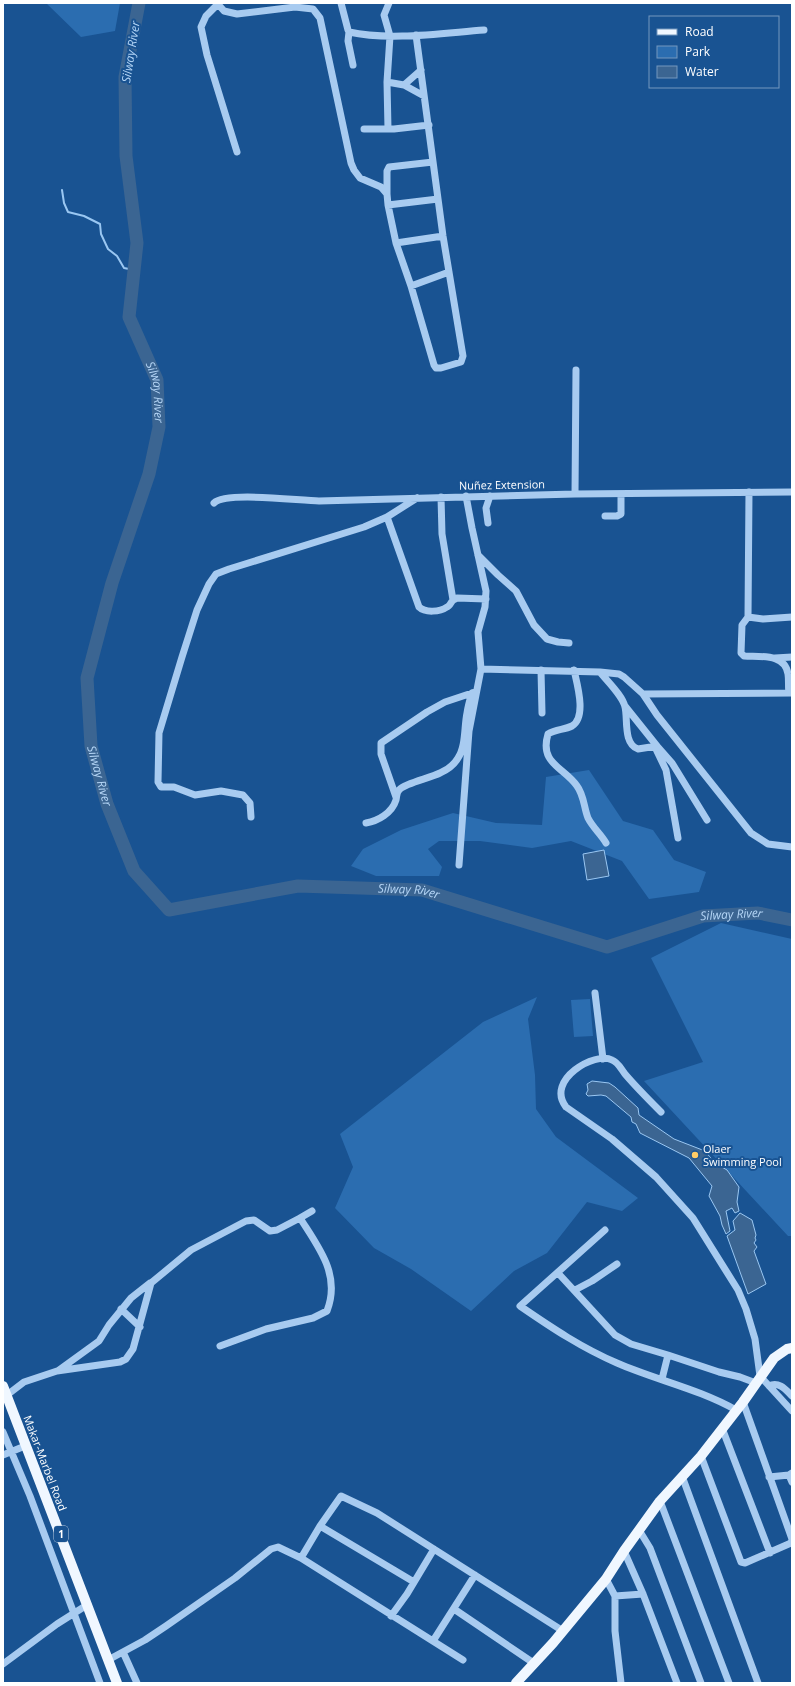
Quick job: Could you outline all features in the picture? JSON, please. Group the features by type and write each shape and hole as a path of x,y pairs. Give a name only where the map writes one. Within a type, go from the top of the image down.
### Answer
{"main road":[{"path":"516,1683 535,1664 606,1579 624,1551 660,1502 701,1456 743,1402 774,1358 787,1349 792,1348"},
{"name":"Makar-Marbel Road","path":"5,1390 25,1446 63,1540 117,1683"}],"street":[{"path":"341,3 349,32 348,41 353,65"},
{"path":"388,129 386,82 390,36 384,16 389,3"},
{"path":"237,152 207,55 201,27 206,16 218,4 224,11 236,14 295,7 313,9 320,18 354,170 360,178 381,187 387,194"},
{"path":"349,32 390,36 484,30"},
{"path":"416,35 443,236 463,356 461,362 441,368 434,366 411,286 396,243 388,206 386,171 389,167 433,162"},
{"path":"404,85 421,70"},
{"path":"386,82 404,85 424,96"},
{"path":"364,129 388,129 429,125"},
{"path":"388,206 438,199"},
{"path":"396,243 443,236"},
{"path":"411,286 449,272"},
{"path":"575,494 576,370"},
{"path":"750,492 748,617 742,625 741,653 744,656 775,658 792,657"},
{"name":"Nuñez Extension","path":"214,504 217,501 224,499 256,497 319,502 466,496 792,492"},
{"path":"605,516 617,516 621,514 621,494"},
{"path":"459,865 469,731 475,692 481,669 478,632 486,599 486,591 466,496"},
{"path":"488,523 486,508 490,496"},
{"path":"387,517 419,607 425,611 447,608 453,600 442,534 441,497"},
{"path":"252,817 250,803 243,794 221,791 195,795 179,788 161,787 158,782 159,733 197,610 209,584 216,574 364,527 387,517 418,498"},
{"path":"478,554 498,575 516,590 534,625 547,639 569,643"},
{"path":"453,600 486,599"},
{"path":"748,617 792,617"},
{"path":"643,694 790,693 789,676 786,668 781,661 775,658"},
{"path":"481,669 574,670 619,674 643,694 657,715 751,833 768,844 792,847"},
{"path":"541,670 542,713"},
{"path":"574,670 580,705 580,716 571,726 548,734 546,749 552,764 570,777 578,787 588,818 606,842"},
{"path":"600,672 621,697 625,706 656,746 672,763 707,820"},
{"path":"396,797 381,754 381,743 433,709 458,697 475,692"},
{"path":"366,823 372,822 385,815 392,806 399,790 402,787 441,773 452,765 458,758 464,737 468,705 475,692"},
{"path":"625,706 628,733 632,745 638,749 656,746"},
{"path":"656,746 666,770 678,838"},
{"path":"595,993 603,1059"},
{"path":"661,1112 616,1063 609,1059 603,1059 581,1066 566,1078 561,1089 563,1103 566,1107 612,1139 656,1177 693,1218 731,1278 746,1309 755,1339 758,1380"},
{"path":"57,1372 99,1341 121,1309 131,1298 191,1250 246,1221 254,1220 270,1231 277,1230 312,1211"},
{"path":"220,1346 266,1329 313,1318 327,1312 332,1299 333,1286 328,1263 300,1218"},
{"path":"605,1230 528,1299 528,1312 570,1340 617,1363 662,1379 736,1410"},
{"path":"575,1290 592,1281 617,1264"},
{"path":"558,1273 575,1290 596,1316 621,1339 718,1372 758,1380 769,1386 792,1411"},
{"path":"5,1390 24,1382 57,1372 120,1362 126,1358 133,1349 151,1283"},
{"path":"121,1309 140,1326"},
{"path":"662,1379 668,1355"},
{"path":"769,1386 772,1384 779,1385 792,1396"},
{"path":"701,1456 741,1562 745,1563 789,1545 792,1539 743,1402"},
{"path":"722,1428 770,1553"},
{"path":"3,1432 30,1496 100,1683"},
{"path":"3,1455 25,1446"},
{"path":"769,1476 791,1474 792,1482"},
{"path":"682,1476 755,1682"},
{"path":"301,1558 320,1526 341,1496 377,1513 563,1631"},
{"path":"660,1502 729,1683"},
{"path":"320,1526 414,1582"},
{"path":"639,1530 650,1548 700,1683"},
{"path":"108,1660 145,1640 234,1578 273,1548 280,1547 301,1558 463,1660"},
{"path":"391,1616 434,1549"},
{"path":"624,1551 643,1594 675,1683"},
{"path":"433,1641 475,1575"},
{"path":"606,1579 616,1596 615,1631 621,1683"},
{"path":"616,1596 643,1594"},
{"path":"3,1664 87,1605"},
{"path":"454,1609 535,1664"},
{"path":"123,1652 137,1683"}],"green space":[{"path":"46,3 120,3 115,31 81,37"},
{"path":"589,770 623,821 653,830 674,860 706,872 699,892 649,899 622,861 571,841 532,848 480,841 439,841 428,849 442,867 439,876 376,876 351,866 363,849 401,830 453,813 496,823 542,825 546,777"},
{"path":"721,923 792,939 792,1236 788,1236 644,1081 703,1062 651,958"},
{"path":"537,997 528,1019 535,1075 536,1109 556,1137 638,1198 622,1211 587,1202 547,1253 514,1271 471,1311 411,1269 374,1248 335,1208 353,1167 340,1134 483,1022"},
{"path":"590,999 593,1036 574,1037 571,1000"}],"water":[{"path":"604,850 609,876 587,880 583,854"},
{"name":"Olaer Swimming Pool","path":"592,1081 609,1083 638,1108 639,1115 674,1139 705,1151 715,1163 727,1170 739,1187 737,1202 739,1211 735,1213 732,1208 726,1211 730,1231 726,1234 720,1216 709,1196 712,1186 689,1158 640,1133 636,1124 632,1122 631,1117 606,1096 588,1096 586,1094 588,1090 587,1084"},
{"path":"740,1213 752,1220 756,1235 756,1240 754,1243 757,1247 754,1251 766,1284 748,1294 727,1236 735,1230 733,1221"}],"waterway":[{"name":"Silway River","path":"139,3 125,77 126,156 137,243 129,317 157,380 159,427 149,474 112,583 87,678 91,746 107,804 134,871 169,910 298,886 422,890 607,947 703,916 758,913 792,920"},
{"path":"62,190 64,203 68,212 84,216 100,224 101,234 108,249 117,256 124,268 139,268"}],"place":[{"name":"Olaer Swimming Pool","path":"695,1155"}]}
